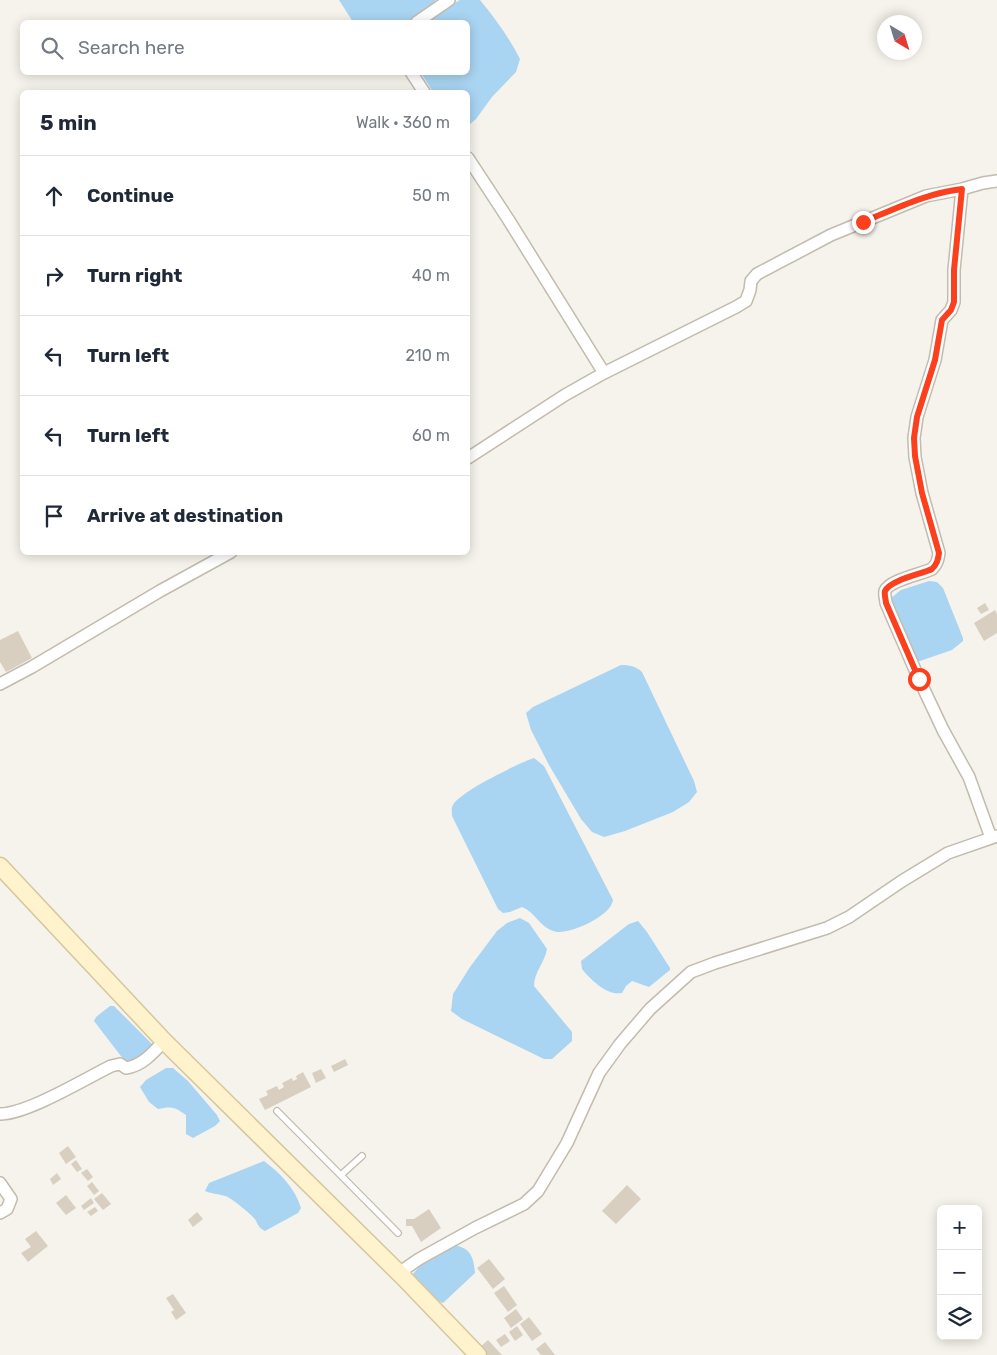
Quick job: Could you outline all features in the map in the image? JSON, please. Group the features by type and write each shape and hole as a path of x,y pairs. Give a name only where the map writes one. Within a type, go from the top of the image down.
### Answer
{"main road":[{"path":"0,866 164,1041 403,1276 478,1355"}],"street":[{"path":"419,20 449,0"},
{"path":"413,75 423,90"},
{"path":"470,161 604,373"},
{"path":"470,457 564,395 746,301 753,277 775,264 831,235 926,196 997,181"},
{"path":"403,1276 406,1268 418,1259 524,1204 538,1191 566,1143 599,1073 620,1044 650,1009 691,972 827,928 849,917 948,853 994,837 969,776 943,730 919,679 886,603 885,595 891,585 932,569 938,559 939,553 922,493 915,456 914,438 917,417 935,360 942,320 951,310 954,302 954,270 962,189"},
{"path":"0,684 32,668 160,591 226,555"},
{"path":"0,1114 17,1111 45,1099 111,1066 120,1064 126,1068 133,1067 152,1054 164,1041"},
{"path":"0,1183 10,1199 7,1209 0,1213"}],"lane":[{"path":"277,1111 398,1233"},
{"path":"341,1175 362,1156"}],"water":[{"path":"339,0 436,1 411,20 352,20"},
{"path":"460,0 480,0 502,29 520,59 516,72 470,124 470,90 432,90 422,75 470,75 470,20 429,20"},
{"path":"929,581 937,582 943,588 963,641 952,650 916,661 891,598 901,590"},
{"path":"621,665 632,666 642,672 694,781 697,792 689,802 673,812 625,831 604,837 592,832 581,819 549,765 531,730 526,713 533,707"},
{"path":"534,758 544,766 613,900 610,907 600,917 567,931 559,932 548,929 527,909 522,907 503,913 498,909 452,816 452,806 466,793 503,772"},
{"path":"520,918 529,923 547,949 534,981 534,986 572,1032 572,1041 552,1059 544,1059 462,1019 451,1011 453,994 470,967 497,931 507,923"},
{"path":"638,921 647,932 670,970 649,987 632,981 622,993 605,990 582,969 581,961 629,924"},
{"path":"110,1006 114,1006 152,1044 153,1049 127,1064 94,1021 96,1017"},
{"path":"166,1068 173,1068 188,1081 217,1115 220,1121 215,1126 193,1138 186,1134 186,1115 173,1108 158,1109 149,1102 140,1087 146,1080"},
{"path":"264,1161 286,1182 295,1194 301,1208 298,1213 265,1231 260,1228 251,1215 231,1199 205,1191 209,1183"},
{"path":"453,1245 463,1248 470,1254 474,1262 475,1273 443,1303 429,1295 413,1274 425,1260"}],"building":[{"path":"985,603 989,610 981,614 977,608"},
{"path":"995,610 997,614 997,633 984,641 974,623"},
{"path":"18,631 32,658 6,672 0,662 0,640"},
{"path":"345,1059 348,1065 334,1072 331,1066"},
{"path":"321,1069 326,1078 316,1083 312,1073"},
{"path":"303,1072 311,1087 265,1110 259,1099 268,1095 266,1091 277,1086 279,1090 284,1087 282,1083 292,1078 293,1081 297,1079 296,1076"},
{"path":"68,1146 76,1157 66,1164 59,1153"},
{"path":"76,1160 82,1169 77,1172 71,1164"},
{"path":"87,1169 93,1177 88,1181 81,1173"},
{"path":"57,1173 61,1179 53,1185 50,1179"},
{"path":"92,1182 99,1191 94,1195 87,1186"},
{"path":"627,1185 641,1199 616,1224 602,1211"},
{"path":"102,1193 111,1204 103,1210 94,1199"},
{"path":"66,1195 76,1208 66,1215 56,1203"},
{"path":"91,1198 94,1203 84,1210 81,1206"},
{"path":"95,1207 98,1211 91,1216 87,1212"},
{"path":"429,1209 441,1228 421,1242 412,1226 406,1226 406,1219 414,1219"},
{"path":"197,1212 203,1219 193,1227 188,1220"},
{"path":"36,1231 48,1246 28,1262 21,1253 31,1247 25,1239"},
{"path":"489,1259 505,1279 493,1289 477,1268"},
{"path":"504,1286 517,1305 508,1312 494,1293"},
{"path":"173,1294 186,1313 176,1320 171,1312 174,1310 166,1298"},
{"path":"516,1309 523,1319 511,1328 504,1318"},
{"path":"529,1317 542,1334 532,1341 520,1324"},
{"path":"517,1326 523,1335 515,1341 509,1332"},
{"path":"505,1334 510,1341 501,1347 496,1340"},
{"path":"488,1340 502,1355 485,1355 479,1348"},
{"path":"545,1342 555,1355 541,1355 536,1349"}],"route":[{"path":"863,222 926,196 962,189 954,270 954,302 951,310 942,320 935,360 917,417 914,438 915,456 922,493 939,553 938,559 932,569 891,585 885,595 886,603 919,679"}]}
